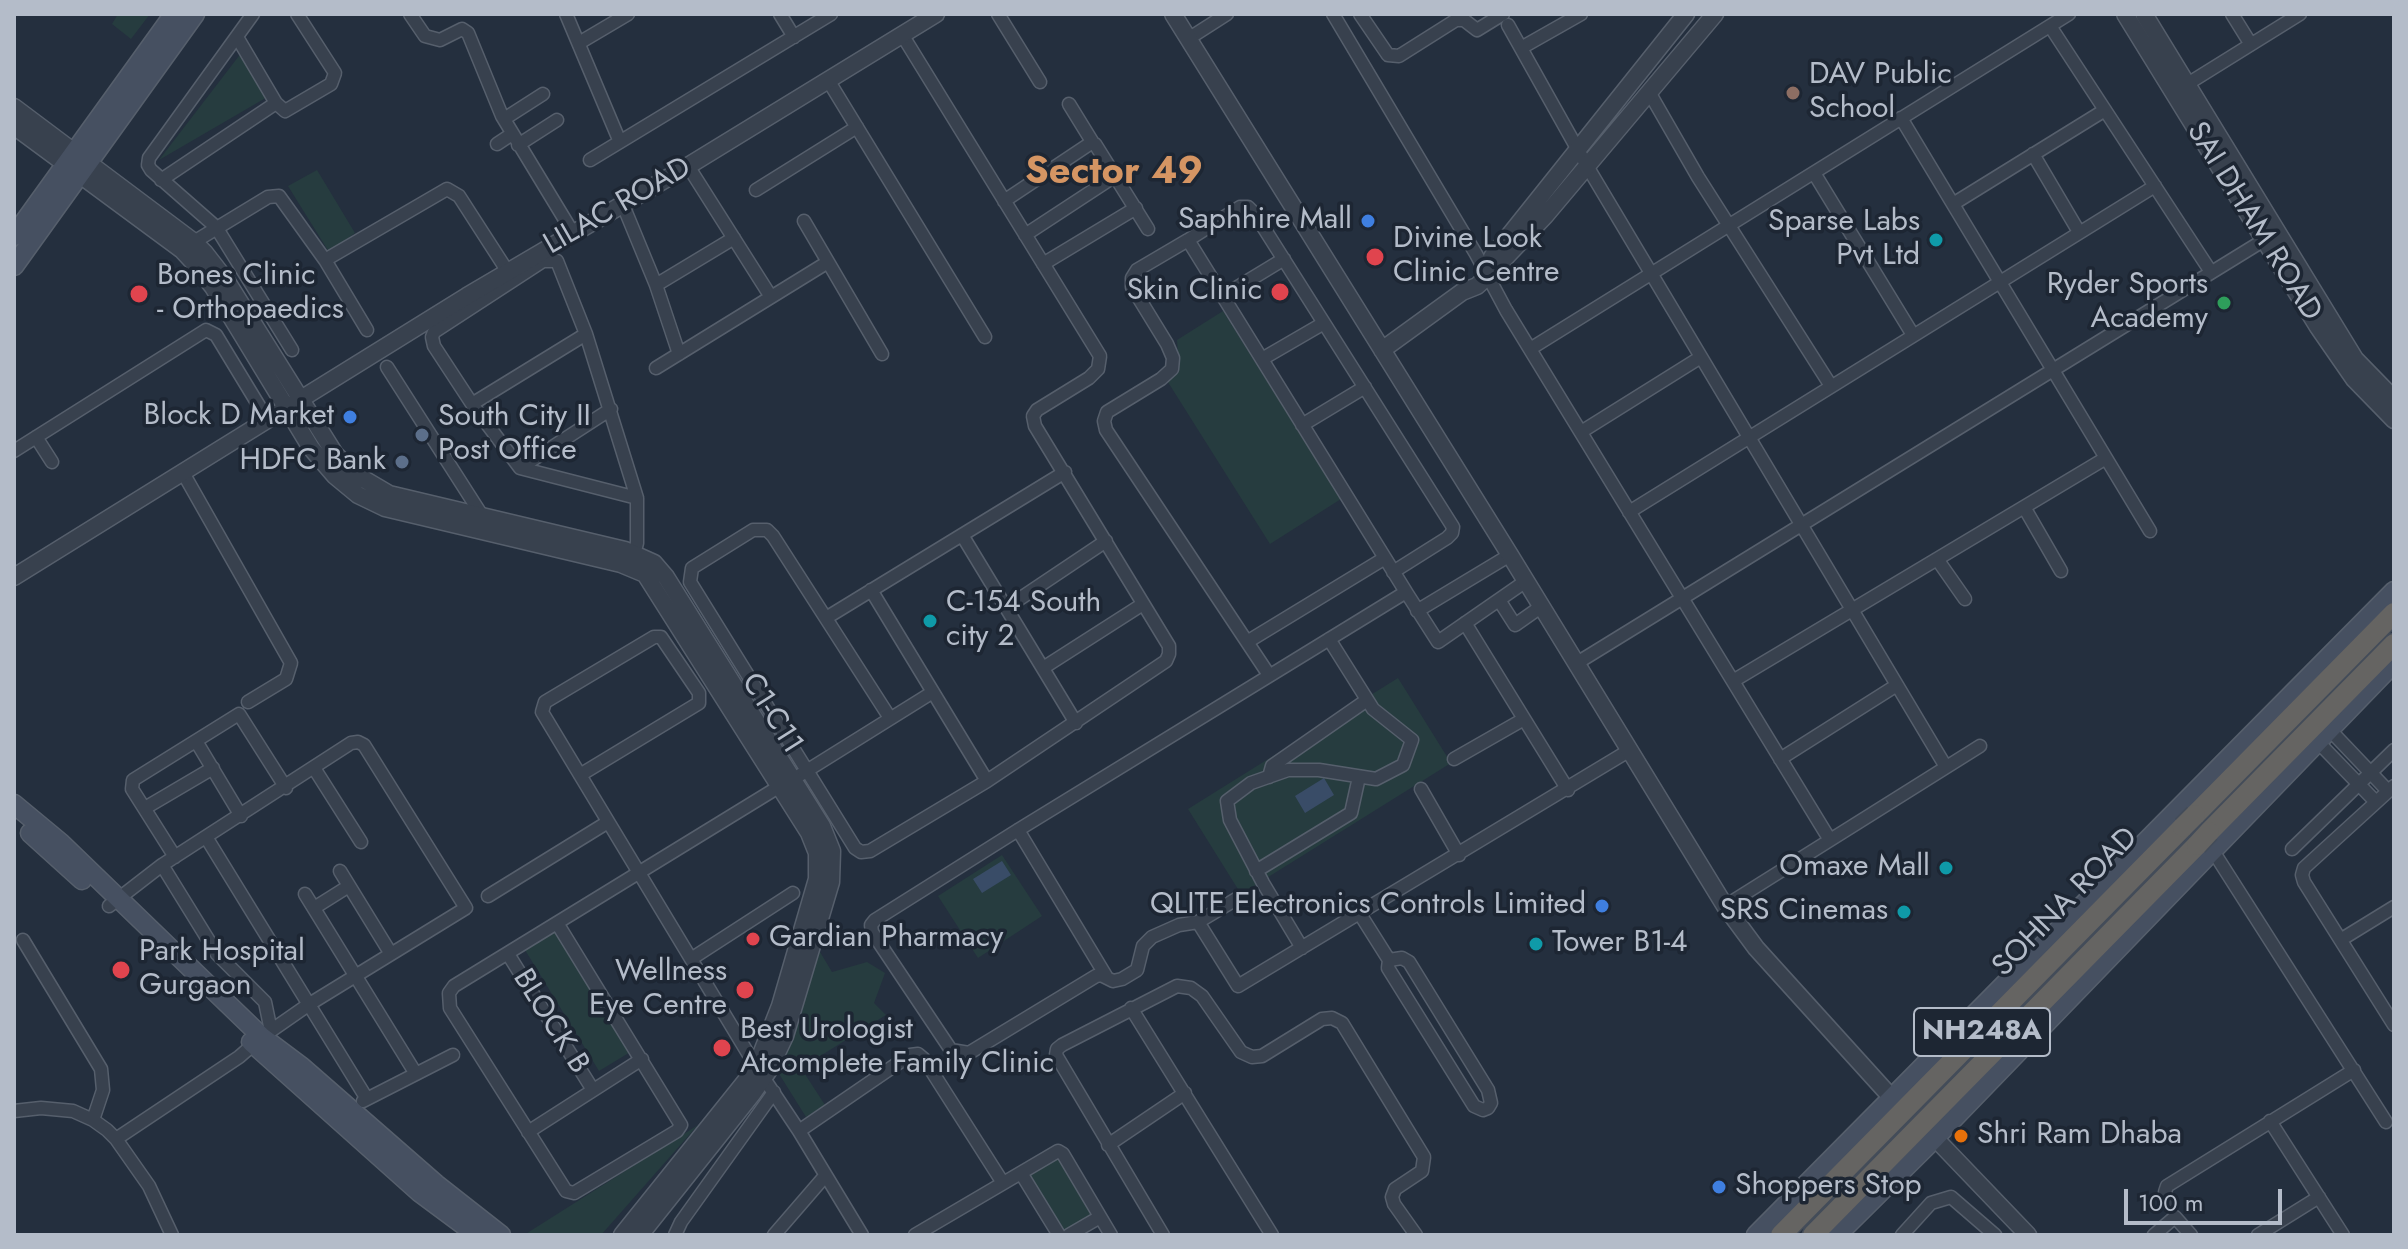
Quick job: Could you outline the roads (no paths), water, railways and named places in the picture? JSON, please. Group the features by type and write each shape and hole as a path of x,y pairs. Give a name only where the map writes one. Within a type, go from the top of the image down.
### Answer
{"highway":[{"name":"SOHNA ROAD","path":"1781,1235 2185,817 2394,613"},
{"name":"SOHNA ROAD","path":"1813,1235 2206,842 2394,644"}],"main road":[{"path":"14,266 174,14"},
{"path":"14,236 77,164 195,14"},
{"path":"1756,1235 1891,1097 2185,817 2394,591"},
{"path":"1837,1235 1935,1138 2206,842 2324,735 2394,663"},
{"path":"14,804 61,843 114,902"},
{"path":"14,819 114,902 262,1037 419,1192 477,1235"},
{"path":"262,1037 501,1235"}],"street":[{"path":"253,14 149,158 151,170 216,227 292,350"},
{"path":"237,37 276,103 285,111 335,79 332,65 297,14"},
{"path":"410,14 425,36 440,40 466,30 504,119 573,233"},
{"path":"566,14 620,142"},
{"path":"579,43 628,14"},
{"path":"780,14 794,37"},
{"path":"590,160 831,14"},
{"path":"998,14 1040,82"},
{"path":"1173,14 1725,906 1756,948 1891,1097"},
{"path":"1188,39 1227,14"},
{"path":"1333,14 1484,273 1830,840"},
{"path":"1360,14 1388,55 1399,56 1456,20 1464,20 1477,30 1506,20 1577,150 1946,767"},
{"path":"1521,48 1581,14"},
{"path":"1484,273 1686,14"},
{"path":"1382,350 1462,292 1545,216 1715,14"},
{"path":"1530,349 2069,14"},
{"name":"SAI DHAM ROAD","path":"2125,14 2180,89 2270,236 2355,359 2394,399"},
{"name":"SAI DHAM ROAD","path":"2144,14 2180,89"},
{"path":"2232,14 2250,43"},
{"path":"2180,89 2300,14"},
{"name":"LILAC ROAD","path":"16,572 688,166 925,17"},
{"path":"2050,26 2211,272"},
{"path":"871,590 987,781 1166,661 1169,646 1035,426 1033,416 1037,410 1089,378 1098,369 1100,356 906,41"},
{"path":"828,80 985,337"},
{"path":"1649,92 1729,226 1831,386"},
{"path":"504,119 543,94"},
{"path":"161,180 276,103"},
{"path":"1069,104 1148,229"},
{"path":"14,107 77,164"},
{"path":"1953,204 2105,110"},
{"path":"1901,118 2150,531"},
{"path":"497,144 557,120"},
{"path":"14,126 77,164 188,246 226,280 293,404 311,448 346,486 371,502 395,510 654,563 666,577 789,781 814,843 818,866 813,894 759,1071 735,1116 640,1235"},
{"path":"756,190 857,127"},
{"path":"1004,201 1093,143"},
{"path":"2033,154 2079,232"},
{"path":"688,166 771,297"},
{"path":"1814,173 1913,335"},
{"path":"1025,235 1115,176"},
{"path":"1629,512 2155,186"},
{"path":"325,260 447,189 459,196 508,272"},
{"path":"188,246 268,197 279,196 325,260 367,330"},
{"path":"623,205 656,285 679,354"},
{"path":"1269,675 1106,430 1104,421 1107,412 1172,369 1173,358 1167,344 1132,287 1132,278 1137,270 1240,207 1248,207 1255,214 1453,527 1447,538 1393,572"},
{"path":"1043,264 1136,208"},
{"path":"804,221 882,354"},
{"path":"1577,663 2270,236"},
{"name":"SAI DHAM ROAD","path":"2270,236 2318,327 2354,379 2394,420"},
{"path":"656,285 734,238"},
{"path":"1188,240 1438,642 1526,581"},
{"path":"633,560 637,498 611,409 560,264 553,259 543,261 434,332 434,346 520,468 637,498"},
{"path":"1223,296 1284,259"},
{"path":"656,368 828,262"},
{"path":"1262,359 1324,323"},
{"path":"14,451 209,330 216,335 267,419"},
{"path":"472,404 586,334"},
{"path":"1581,432 1701,357"},
{"path":"387,367 481,514"},
{"path":"1302,425 1365,387"},
{"path":"293,404 335,454 367,482 389,494 481,514 633,560"},
{"path":"520,468 611,409"},
{"path":"36,437 52,462"},
{"path":"1733,681 2106,458"},
{"path":"182,471 291,663 286,679 248,702"},
{"path":"890,718 826,618 1065,472"},
{"path":"2024,507 2061,571"},
{"name":"C1-C11","path":"826,618 767,530 753,530 696,564 689,574 690,582 789,781 855,848 861,852 870,851 987,781"},
{"path":"962,535 1076,723"},
{"path":"1006,608 1106,541"},
{"path":"1417,611 1510,555"},
{"path":"1247,642 1385,558"},
{"path":"1937,559 1965,599"},
{"path":"1106,976 1096,976 976,1050 955,1053 872,932 871,925 1018,830 1406,592"},
{"path":"1499,600 1515,625 1542,606"},
{"path":"1043,668 1143,604"},
{"path":"1465,623 1568,790"},
{"path":"580,775 699,703 699,693 661,637 654,637 543,705 544,716 759,1071 862,1235"},
{"path":"1302,948 1256,871 1230,820 1227,801 1251,783 1288,770 1319,770 1376,779 1403,765 1412,740 1373,709 1329,639"},
{"path":"1780,759 1897,685"},
{"name":"BLOCK B","path":"557,923 680,1120 677,1131 574,1193 566,1191 450,1008 447,997 454,986 933,692"},
{"path":"1269,777 1272,766 1367,700"},
{"path":"175,857 132,789 133,780 239,714 286,788"},
{"path":"1454,759 1524,719"},
{"path":"2324,735 2391,788 2304,868 2302,875 2394,1025"},
{"path":"2324,735 2376,802"},
{"path":"196,741 241,816"},
{"path":"114,902 162,865 286,788 351,743 358,742 364,745 466,908 308,1005 184,1095 116,1139"},
{"path":"1725,906 1980,746"},
{"path":"1198,922 1237,986 1630,750"},
{"path":"2292,849 2394,750"},
{"path":"145,808 213,768"},
{"path":"314,768 361,842"},
{"path":"1256,871 1351,813 1359,777"},
{"path":"1421,789 1459,855"},
{"path":"2185,817 2206,842 2386,1122"},
{"path":"488,896 608,822"},
{"path":"1018,830 1106,976 1113,981 1137,970 1143,946 1152,937 1179,925 1198,922 1238,898"},
{"path":"206,837 367,1099"},
{"path":"162,865 217,954 265,1002 262,1037"},
{"path":"340,871 391,954"},
{"path":"314,908 349,886"},
{"path":"691,959 793,893"},
{"path":"305,894 416,1074"},
{"path":"2342,939 2394,907"},
{"path":"1360,914 1389,960 1388,968 1474,1106 1483,1110 1488,1108 1491,1103 1488,1090 1409,962 1402,958 1389,960"},
{"path":"23,940 101,1069 103,1090 93,1120"},
{"name":"BLOCK B","path":"508,954 593,1090"},
{"path":"1163,1235 1056,1055 1062,1045 1177,986 1191,988 1202,996 1241,1052 1252,1057 1262,1056 1322,1019 1332,1018 1342,1023 1424,1157 1422,1171 1395,1189 1392,1197 1416,1235"},
{"path":"1131,1008 1272,1235"},
{"path":"799,1131 910,1055 918,1054 1003,1183"},
{"path":"349,1108 453,1055"},
{"name":"BLOCK B","path":"528,1132 642,1059"},
{"path":"2169,1203 2165,1192 2167,1186 2354,1070"},
{"path":"622,1235 738,1090 759,1071"},
{"path":"675,1235 681,1222 774,1092"},
{"path":"1108,1145 1185,1093"},
{"path":"14,1111 56,1108 93,1120 116,1139 149,1186 172,1235"},
{"path":"2270,1121 2343,1235"},
{"path":"1935,1138 2028,1235"},
{"path":"915,1235 1055,1151 1060,1151 1111,1235"},
{"path":"1021,1173 1059,1235"},
{"path":"774,1235 825,1176"},
{"path":"1902,1235 1931,1203 1951,1197 1995,1235"},
{"path":"2258,1235 2319,1197"},
{"path":"1069,1235 1100,1217"},
{"path":"2154,1235 2175,1217 2191,1235"}],"water":[{"path":"1324,778 1334,795 1305,813 1295,796"},
{"path":"1002,861 1011,875 982,893 973,879"}],"place":[{"name":"DAV Public School","path":"1793,93"},
{"name":"Saphhire Mall","path":"1368,221"},
{"name":"Sparse Labs Pvt Ltd","path":"1936,240"},
{"name":"Divine Look Clinic Centre","path":"1375,257"},
{"name":"Skin Clinic","path":"1280,292"},
{"name":"Bones Clinic - Orthopaedics","path":"139,294"},
{"name":"Ryder Sports Academy","path":"2224,303"},
{"name":"Block D Market","path":"350,417"},
{"name":"South City II Post Office","path":"422,435"},
{"name":"HDFC Bank","path":"402,462"},
{"name":"C-154 South city 2","path":"930,621"},
{"name":"Omaxe Mall","path":"1946,868"},
{"name":"QLITE Electronics Controls Limited","path":"1602,906"},
{"name":"SRS Cinemas","path":"1904,912"},
{"name":"Gardian Pharmacy","path":"753,939"},
{"name":"Tower B1-4","path":"1536,944"},
{"name":"Park Hospital Gurgaon","path":"121,970"},
{"name":"Wellness Eye Centre","path":"745,990"},
{"name":"Best Urologist Atcomplete Family Clinic","path":"722,1048"},
{"name":"Shri Ram Dhaba","path":"1961,1136"},
{"name":"Shoppers Stop","path":"1719,1187"}],"district":[{"name":"Sector 49","path":"1114,174"}]}
